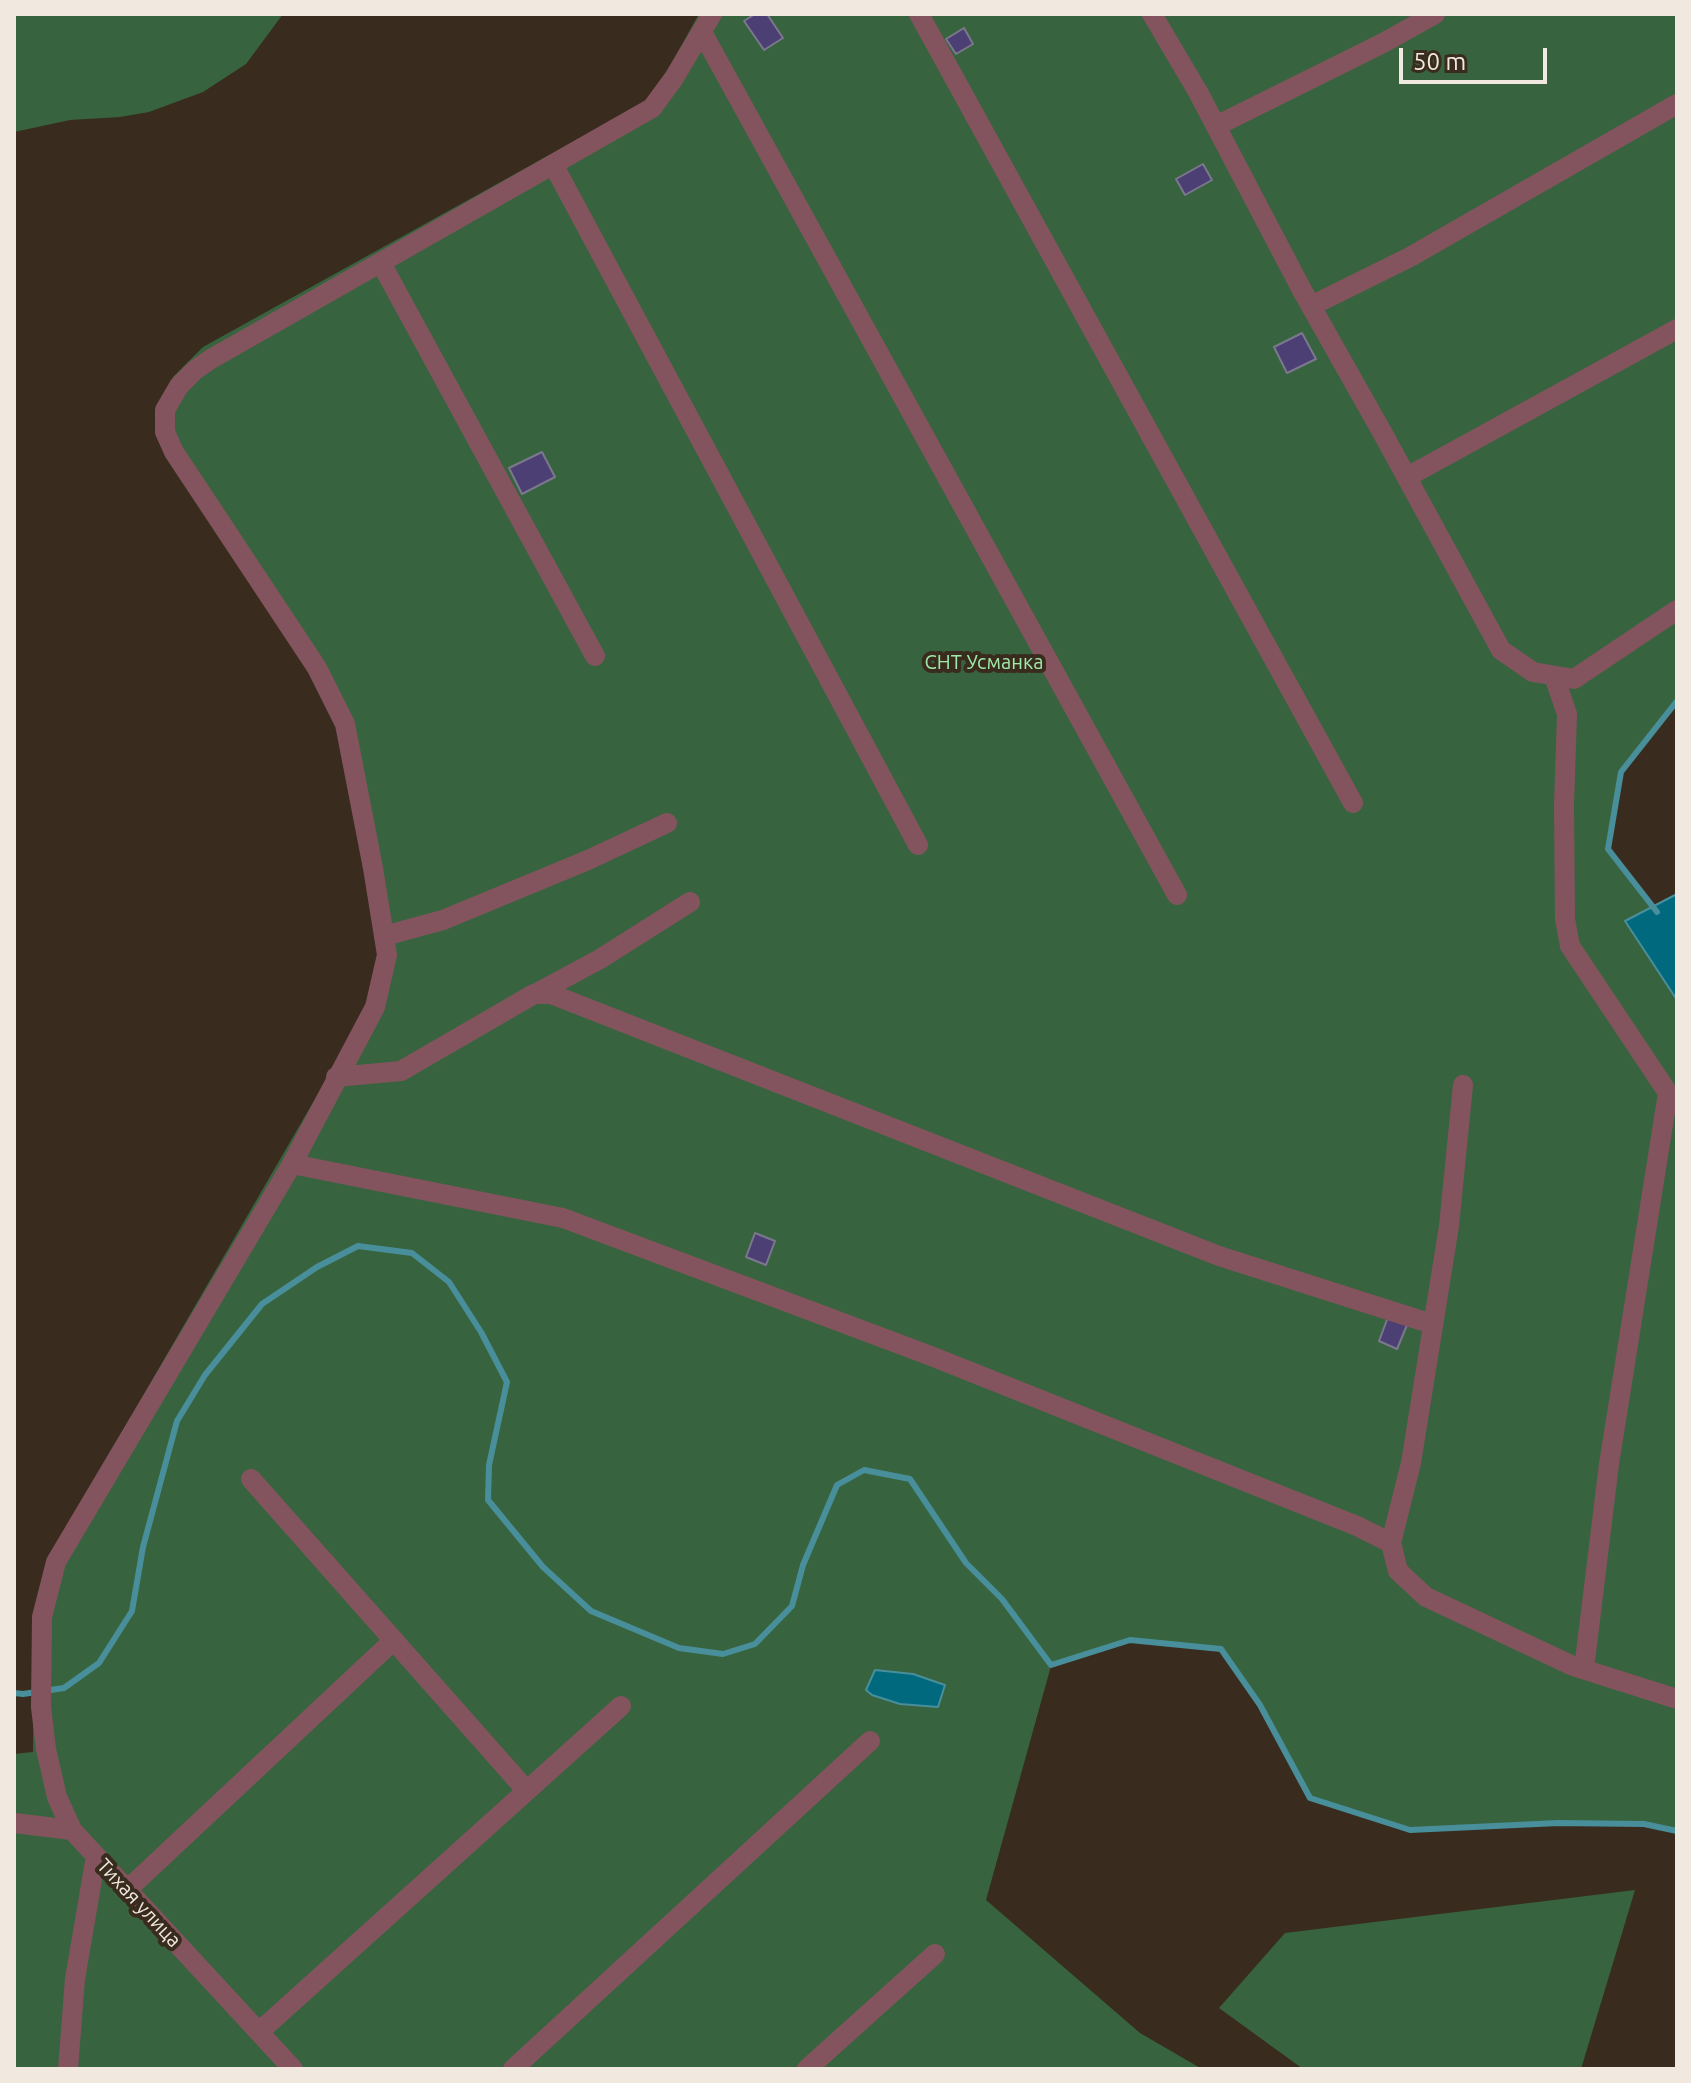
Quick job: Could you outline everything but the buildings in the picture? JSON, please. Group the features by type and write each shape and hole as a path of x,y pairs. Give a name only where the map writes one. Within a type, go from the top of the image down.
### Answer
{"street":[{"path":"919,14 1353,803"},
{"path":"1152,14 1501,650 1533,672 1574,679 1677,610"},
{"path":"1216,126 1435,14"},
{"path":"707,23 1177,895"},
{"name":"Тихая улица","path":"293,2069 72,1830 57,1797 46,1749 41,1707 42,1617 56,1562 292,1164 375,1007 387,955 345,724 317,668 174,452 165,432 165,410 179,386 195,370 652,108 707,23"},
{"path":"1311,306 1410,257 1677,104"},
{"path":"554,166 918,845"},
{"path":"381,263 595,656"},
{"path":"1407,477 1677,329"},
{"path":"1554,676 1567,714 1564,904 1570,946 1668,1093 1609,1464 1584,1669"},
{"path":"384,936 443,920 588,860 667,823"},
{"path":"336,1077 401,1071 600,959 690,902"},
{"path":"534,994 551,994 708,1054 1219,1256 1432,1324"},
{"path":"1463,1085 1449,1226 1411,1463 1391,1543 1398,1571 1426,1597 1584,1669 1677,1699"},
{"path":"292,1164 563,1218 946,1362 1357,1526 1391,1543"},
{"path":"251,1479 527,1791"},
{"path":"128,1889 394,1640"},
{"path":"259,2032 621,1706"},
{"path":"513,2069 870,1741"},
{"path":"14,1823 72,1830"},
{"path":"68,2069 75,1979 96,1856"},
{"path":"807,2069 935,1954"}],"green space":[{"path":"14,14 283,14 246,64 203,92 149,112 70,120 14,132"},
{"name":"СНТ Усманка","path":"699,14 1677,14 1677,701 1621,772 1608,849 1677,936 1677,1831 1644,1824 1558,1823 1410,1830 1310,1798 1260,1705 1221,1649 1130,1640 1051,1666 986,1900 1140,2033 1202,2069 14,2069 14,1754 33,1752 34,1617 49,1558 370,1004 381,955 340,728 311,672 156,413 173,377 203,347 652,98"},
{"path":"1635,1890 1581,2069 1303,2069 1219,2008 1285,1933"}],"water":[{"path":"1677,894 1677,1000 1625,921"},
{"path":"875,1670 913,1674 945,1685 938,1707 900,1704 872,1695 866,1690"}],"waterway":[{"path":"1657,912 1608,849 1621,772 1677,701"},
{"path":"14,1693 64,1688 99,1663 132,1611 143,1547 177,1421 205,1375 262,1304 317,1267 358,1246 412,1253 449,1282 481,1332 507,1382 489,1465 488,1500 543,1567 591,1611 679,1648 723,1654 755,1644 792,1606 803,1565 837,1485 864,1470 910,1479 966,1563 1002,1599 1051,1665 1130,1640 1221,1649 1260,1705 1310,1798 1410,1830 1558,1823 1644,1824 1677,1831"}]}
